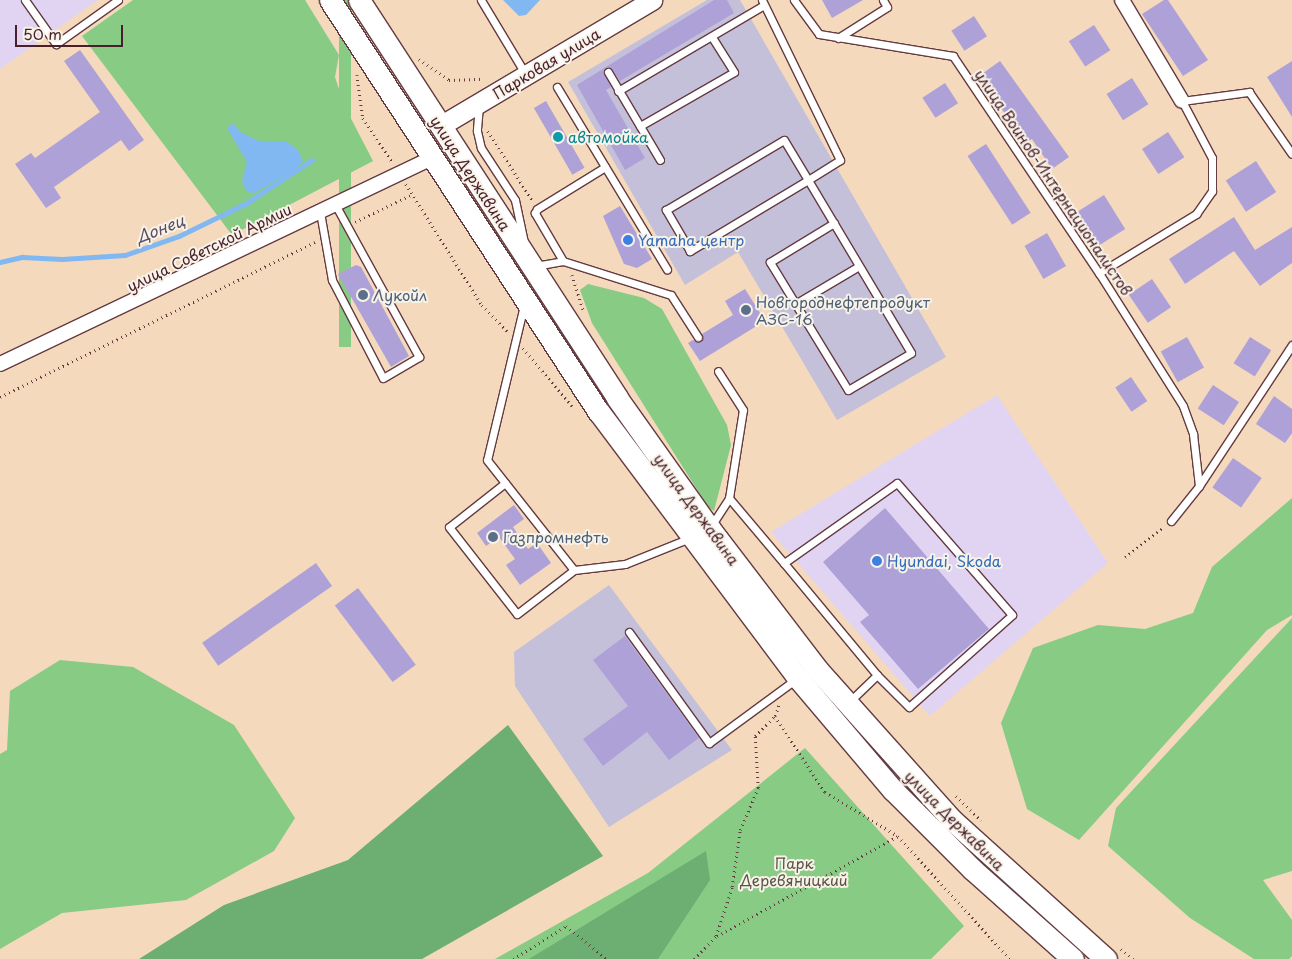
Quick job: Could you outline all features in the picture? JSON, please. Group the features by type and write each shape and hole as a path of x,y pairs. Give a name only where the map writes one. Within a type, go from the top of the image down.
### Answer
{"main road":[{"name":"улица Державина","path":"330,0 525,302 599,412 791,682 893,790 972,869 1073,959"},
{"name":"улица Державина","path":"359,0 617,398 710,529 846,704 951,819 1106,959"}],"street":[{"name":"Парковая улица","path":"440,126 652,0"},
{"path":"1122,0 1182,101"},
{"name":"улица Советской Армии","path":"0,364 431,158"},
{"path":"525,302 546,288"}],"lane":[{"path":"26,0 56,44 118,0"},
{"path":"481,0 526,75"},
{"name":"улица Воинов-Интернационалистов","path":"794,0 819,34 953,56 1099,274 1183,406 1193,434 1199,486"},
{"path":"838,38 887,7 883,0"},
{"path":"618,91 712,37 763,3 840,160 808,180 690,251 666,210 784,140 808,180 834,223 911,353 848,390 770,262 834,223"},
{"path":"640,126 734,72 712,37"},
{"path":"608,72 660,160"},
{"path":"557,87 667,268"},
{"path":"1099,274 1196,214 1212,191 1212,158 1182,101 1249,92 1292,154"},
{"path":"479,103 478,131 481,148 514,200 529,263 564,261 671,295 698,337"},
{"path":"564,261 535,213 537,208 605,167"},
{"path":"320,212 332,280 383,378 419,357 335,204"},
{"path":"795,304 859,266"},
{"path":"525,302 487,460 574,570"},
{"path":"1171,521 1199,486 1292,345"},
{"path":"710,529 729,498 743,410 718,372"},
{"path":"729,498 877,675 909,707 1012,615 897,482 784,563"},
{"path":"505,483 449,527 518,614 574,570 625,564 690,538"},
{"path":"629,632 709,743 791,682"},
{"path":"846,704 877,675"}],"path":[{"path":"417,58 449,80 484,79"},
{"path":"347,226 413,194"},
{"path":"0,397 324,238"},
{"path":"1125,557 1171,521"},
{"path":"716,936 732,887 740,830 758,788 755,736 775,716 791,682"},
{"path":"775,716 825,792 898,836 1010,959"},
{"path":"694,959 716,936 898,836"},
{"path":"513,959 566,926 607,959"}],"shaded area":[{"path":"0,0 98,0 0,69"},
{"path":"707,0 740,0 946,357 837,420 738,252 685,285 568,82"},
{"path":"997,395 1108,563 930,716 771,532"},
{"path":"609,585 732,750 609,827 515,686 514,652"}],"green space":[{"path":"133,0 305,0 339,55 335,77 345,107 373,161 232,235 82,36"},
{"path":"339,0 351,0 351,347 339,347"},
{"path":"588,284 644,298 662,309 727,425 731,445 714,511 708,507 592,323 580,290"},
{"path":"547,306 628,426 622,430 541,310"},
{"path":"1292,498 1292,615 1267,630 1079,840 1027,809 1001,723 1033,648 1098,625 1145,629 1193,613 1212,567"},
{"path":"1292,618 1292,871 1263,880 1292,920 1292,956 1289,959 1254,959 1190,918 1108,846 1116,808"},
{"path":"60,660 133,667 234,725 295,818 274,851 186,900 62,913 0,949 0,754 7,750 10,691"},
{"path":"508,725 603,856 422,959 139,959 224,905 348,860"},
{"name":"Парк Деревяницкий","path":"805,748 964,926 931,959 495,959 648,873"},
{"path":"706,851 710,880 658,959 529,959"}],"water":[{"path":"503,0 540,0 526,15 519,16"},
{"path":"233,123 240,132 259,141 287,142 298,150 303,161 295,170 254,193 247,192 242,181 247,162 227,128"}],"building":[{"path":"714,0 727,0 734,13 620,81 611,68 603,70 611,87 606,90 645,158 625,170 577,85"},
{"path":"822,0 863,0 832,18"},
{"path":"1164,0 1168,0 1208,60 1183,76 1142,14"},
{"path":"974,16 987,36 964,51 951,31"},
{"path":"1094,25 1110,50 1085,66 1069,41"},
{"path":"80,50 144,140 129,151 121,140 54,187 61,198 46,208 15,164 31,153 35,158 100,112 64,61"},
{"path":"1000,61 1069,157 1052,169 1032,139 1025,143 979,76"},
{"path":"1292,61 1292,117 1267,77"},
{"path":"1132,78 1148,104 1123,120 1107,94"},
{"path":"945,83 958,103 935,118 922,98"},
{"name":"автомойка","path":"546,101 584,168 572,175 534,108"},
{"path":"1168,132 1184,157 1158,174 1142,149"},
{"path":"986,144 1031,213 1012,225 968,156"},
{"path":"1256,161 1276,192 1246,212 1226,181"},
{"path":"1104,195 1125,229 1098,246 1077,212"},
{"path":"620,206 652,259 637,268 624,264 603,216"},
{"path":"1234,217 1255,250 1292,227 1292,263 1260,286 1234,251 1185,284 1169,259"},
{"path":"1047,233 1066,266 1043,279 1024,246"},
{"name":"Лукойл","path":"356,265 361,267 409,356 391,367 338,274"},
{"path":"1152,279 1171,307 1148,323 1129,295"},
{"path":"745,289 762,316 757,319 755,327 700,361 688,343 693,340 700,342 702,334 733,315 725,301"},
{"path":"1187,337 1204,368 1178,382 1161,352"},
{"path":"1250,337 1271,350 1255,377 1234,363"},
{"path":"1131,377 1147,401 1131,412 1115,388"},
{"path":"1213,385 1239,402 1224,425 1198,408"},
{"path":"1274,396 1292,409 1292,433 1285,443 1256,424"},
{"path":"1233,458 1262,478 1241,508 1212,487"},
{"path":"514,505 524,519 513,527 528,549 537,543 551,563 520,585 506,565 515,559 499,537 486,546 477,533"},
{"path":"885,508 989,629 918,689 860,622 869,615 823,562"},
{"path":"316,563 332,586 218,666 202,643"},
{"path":"358,588 416,665 393,682 335,605"},
{"path":"625,636 699,738 669,760 647,732 603,766 583,739 628,706 593,660"}],"waterway":[{"name":"Донец","path":"0,262 22,257 62,259 125,255 179,236 245,204 312,160"}],"place":[{"name":"автомойка","path":"558,137"},
{"name":"Yamaha центр","path":"628,240"},
{"name":"Лукойл","path":"363,295"},
{"name":"Новгороднефтепродукт АЗС-16","path":"746,310"},
{"name":"Газпромнефть","path":"493,537"},
{"name":"Hyundai, Skoda","path":"877,561"}]}
